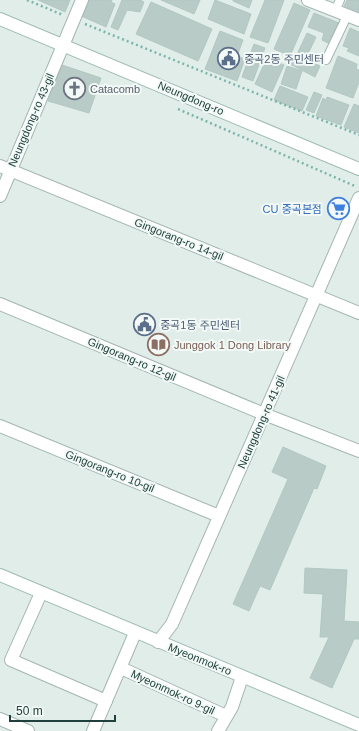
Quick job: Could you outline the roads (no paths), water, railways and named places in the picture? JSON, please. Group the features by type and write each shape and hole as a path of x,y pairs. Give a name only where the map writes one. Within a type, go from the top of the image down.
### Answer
{"street":[{"name":"Neungdong-ro 43-gil","path":"0,196 5,168 63,45 82,0"},
{"path":"308,0 337,5 347,16 359,20"},
{"name":"Neungdong-ro","path":"0,19 359,169"},
{"name":"Gingorang-ro 14-gil","path":"5,168 359,313"},
{"name":"Neungdong-ro 41-gil","path":"158,642 172,624 359,198"},
{"name":"Gingorang-ro 12-gil","path":"0,304 264,414 359,451"},
{"name":"Gingorang-ro 10-gil","path":"0,426 219,516"},
{"name":"Myeonmok-ro","path":"0,575 359,725"},
{"path":"41,592 11,660 106,701"},
{"path":"93,731 136,633"},
{"name":"Myeonmok-ro 9-gil","path":"120,668 226,716"},
{"name":"Myeonmok-ro 9-gil","path":"218,731 232,706 242,677"},
{"path":"0,719 28,731"}],"lane":[{"path":"326,60 347,16"}],"place":[{"name":"중곡2동 주민센터","path":"229,59"},
{"name":"Catacomb","path":"75,89"},
{"name":"CU 중곡본점","path":"338,209"},
{"name":"중곡1동 주민센터","path":"144,325"},
{"name":"Junggok 1 Dong Library","path":"159,345"}]}
